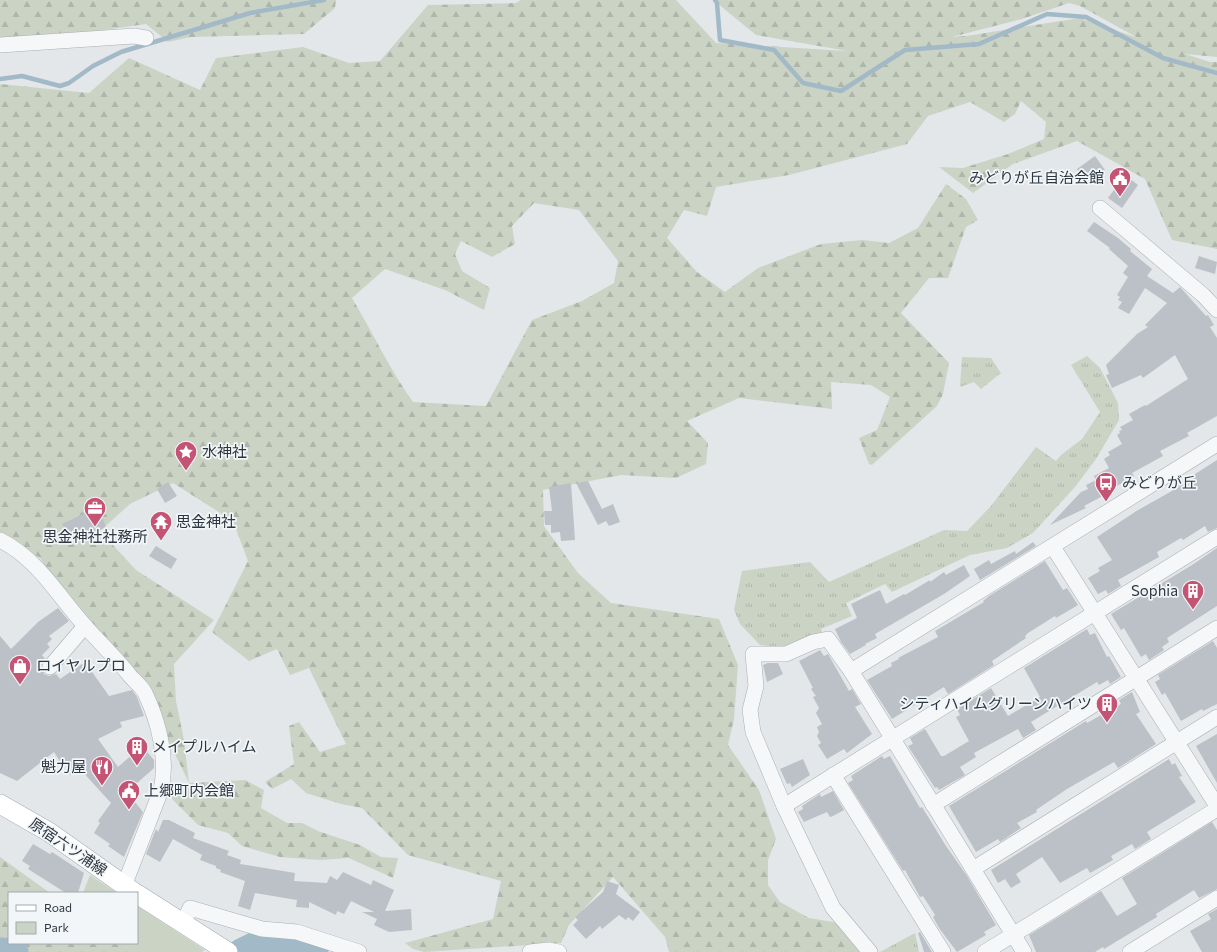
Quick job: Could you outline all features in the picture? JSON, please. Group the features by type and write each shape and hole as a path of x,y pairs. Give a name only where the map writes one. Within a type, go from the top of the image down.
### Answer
{"main road":[{"name":"原宿六ツ浦線","path":"0,804 49,832 132,891"},
{"name":"原宿六ツ浦線","path":"138,895 223,948"}],"street":[{"path":"0,45 134,36 146,38"},
{"path":"1100,208 1203,294 1217,310"},
{"path":"851,671 1217,444"},
{"path":"784,806 1217,537"},
{"path":"0,540 19,551 37,566 85,626 144,692 159,732 165,773 132,891"},
{"path":"1053,547 1217,806"},
{"path":"50,667 85,626"},
{"path":"933,804 1217,628"},
{"path":"870,952 834,908 784,806 753,732 750,710 756,686 753,654 786,654 813,642 828,639 851,671 1024,952"},
{"path":"972,869 1217,717"},
{"path":"834,775 943,952"},
{"path":"985,952 1217,809"},
{"path":"1130,952 1217,898"},
{"path":"183,924 190,908 262,929 297,932 359,952"},
{"path":"530,952 548,950 559,952"}],"green space":[{"path":"0,0 336,0 335,8 304,34 191,37 168,42 146,24 0,45"},
{"path":"521,0 676,0 716,43 847,51 756,35 717,3 716,0 1217,0 1217,57 1185,54 1210,62 1217,62 1217,249 1172,240 1145,179 1077,141 1013,164 973,193 939,167 963,168 1008,154 1044,139 1046,122 1021,101 1015,114 1004,122 970,102 928,116 907,144 789,175 716,187 707,216 684,210 667,238 697,272 725,292 758,268 821,244 862,240 889,243 918,228 946,184 966,199 978,220 966,227 948,278 929,278 901,313 949,363 943,394 937,406 872,465 869,464 859,438 877,430 890,397 871,385 831,382 832,409 739,398 687,421 708,443 706,464 676,478 621,475 543,490 544,526 578,573 611,603 719,619 738,665 734,719 728,745 759,790 776,839 768,860 768,885 780,902 809,918 839,923 863,952 669,952 665,937 613,877 569,925 561,943 424,952 413,949 405,943 493,919 501,881 408,855 362,808 341,804 306,793 291,779 272,789 265,782 294,764 289,726 299,722 320,752 346,744 309,668 290,675 277,649 249,661 212,632 248,561 233,521 173,483 130,504 100,531 136,570 214,620 174,664 176,701 184,740 189,783 160,723 40,558 0,534 0,84 89,93 129,58 200,90 216,58 303,47 349,63 380,61 428,5 516,3","holes":["1069,3 1080,6 1138,38 1080,18 952,37 1022,19","534,203 579,210 618,261 614,283 582,301 532,320 486,406 413,402 389,364 352,298 385,269 445,290 484,310 490,288 462,271 455,254 461,241 492,257 515,244 512,226"]},
{"path":"1087,356 1100,368 1118,403 1119,420 1096,459 1075,487 1033,533 1007,548 970,555 892,592 885,584 846,603 852,616 821,629 823,634 790,649 760,645 740,624 734,610 742,571 810,562 829,582 944,530 967,531 991,506 1036,447 1056,461 1061,455 1082,439 1100,412 1071,365"},
{"path":"962,357 991,358 1001,373 981,389 974,382 960,387"},
{"path":"245,780 264,790 261,808 287,823 302,823 318,831 360,845 381,857 398,858 393,878 349,858 320,860 280,857 242,846 228,833 198,825 167,794 189,783"},
{"path":"0,857 49,892 8,892 8,944 121,944 133,952 0,952"},
{"path":"90,875 116,892 83,892"},
{"path":"138,907 205,950 202,952 133,952 121,944 138,944"},
{"path":"915,933 919,952 880,952"}],"building":[{"path":"1095,156 1105,170 1086,183 1077,169"},
{"path":"1125,175 1138,185 1122,208 1108,198"},
{"path":"1094,222 1118,238 1131,249 1130,251 1152,269 1147,276 1173,293 1180,287 1206,316 1208,315 1214,325 1210,327 1217,338 1217,416 1187,433 1189,436 1160,451 1163,456 1132,473 1134,476 1115,487 1116,489 1084,506 1086,508 1050,525 1081,492 1088,489 1086,485 1096,480 1094,476 1109,468 1104,459 1110,455 1108,452 1122,444 1117,435 1120,433 1119,431 1122,430 1120,427 1133,420 1129,414 1145,405 1146,406 1188,379 1175,355 1143,378 1141,375 1112,388 1106,375 1109,374 1106,365 1137,334 1148,327 1145,325 1167,303 1145,288 1129,314 1118,308 1122,302 1118,300 1120,297 1117,295 1128,277 1123,273 1128,266 1109,249 1110,248 1087,231"},
{"path":"1199,256 1217,262 1215,274 1195,268"},
{"path":"1217,460 1217,528 1208,532 1205,526 1183,540 1181,538 1157,552 1159,557 1118,580 1121,586 1108,594 1106,590 1098,594 1088,578 1100,571 1098,568 1112,560 1097,537 1138,510 1179,487 1178,485"},
{"path":"588,481 602,509 613,504 620,522 609,526 606,521 598,525 576,483"},
{"name":"思金神社","path":"168,482 177,496 165,503 157,489"},
{"path":"571,483 575,540 561,541 560,532 551,533 551,525 545,525 544,511 552,511 549,487"},
{"path":"98,507 106,527 71,543 62,524"},
{"path":"1033,542 1036,546 980,580 974,569 989,560 991,564 1015,551 1016,554"},
{"path":"156,546 177,559 171,569 149,556"},
{"path":"1217,548 1217,606 1167,638 1169,642 1162,647 1164,650 1149,660 1146,654 1141,657 1124,628 1121,630 1111,614 1192,565"},
{"path":"1045,561 1063,590 1067,588 1078,605 1056,618 1055,616 1028,633 1025,636 1026,638 992,661 994,665 948,694 944,687 892,719 867,680 892,666 891,663 899,659 898,658 938,637 935,631 984,602 983,601 989,596"},
{"path":"964,565 970,576 944,594 875,634 877,638 865,644 866,645 850,654 841,642 835,629 857,618 851,604 880,590 886,604 930,580 930,582 944,572 946,575"},
{"path":"58,608 69,621 49,636 52,639 47,644 50,647 42,655 45,659 41,666 44,674 49,676 56,674 60,679 85,662 109,696 132,690 137,697 144,716 120,722 122,727 98,739 118,767 142,746 154,760 154,768 127,792 143,812 124,857 108,846 110,844 94,833 100,823 98,821 111,803 81,770 70,775 64,761 61,763 54,752 17,781 0,773 0,636 11,649 38,622"},
{"path":"1087,629 1090,635 1095,633 1107,657 1109,656 1121,677 1110,684 1108,680 1099,685 1097,682 1031,722 1036,730 1023,738 1018,729 974,753 976,757 960,767 965,775 939,790 937,787 935,788 908,746 913,744 910,738 925,729 941,756 944,756 969,741 956,717 960,715 957,709 991,688 1008,716 1040,697 1024,668"},
{"path":"1213,641 1217,648 1217,704 1203,711 1202,709 1181,721 1165,693 1162,695 1155,682 1160,679 1158,675"},
{"path":"820,650 824,656 828,654 849,691 852,689 861,704 855,707 872,734 847,753 844,749 827,759 818,745 821,743 817,736 819,732 817,727 822,724 816,713 819,708 813,697 816,696 811,689 813,688 799,661"},
{"path":"768,663 778,663 783,674 767,682 763,665"},
{"path":"1132,692 1140,712 1136,714 1156,744 1118,768 1114,762 1067,789 1036,810 1037,812 1017,823 1021,828 1000,842 998,839 976,852 949,806 1086,721 1087,723 1121,704 1119,700"},
{"path":"1217,734 1217,783 1196,746"},
{"path":"882,756 884,759 890,756 920,808 922,807 946,846 967,876 996,925 984,932 986,935 957,952 939,928 933,917 935,915 923,896 920,897 905,870 903,871 848,783 853,780 851,776"},
{"path":"803,759 810,775 792,787 790,783 787,784 780,769"},
{"path":"1169,759 1172,765 1175,763 1182,776 1179,777 1196,802 1147,832 1151,839 1135,849 1132,844 1111,856 1113,860 1090,873 1087,868 1060,883 1042,857 1016,874 1021,882 1011,888 1005,879 998,883 991,870"},
{"path":"833,791 844,810 830,817 827,812 804,822 798,812 803,809 802,806 820,794 821,797"},
{"path":"163,820 169,820 195,833 193,838 229,851 227,855 241,860 240,864 295,873 294,881 327,883 330,876 337,880 343,872 371,885 373,880 394,890 385,911 411,909 412,930 389,932 374,925 377,919 362,912 374,912 351,901 344,914 337,911 336,915 309,902 309,908 296,907 297,900 255,893 250,910 238,906 245,881 220,872 221,870 216,868 216,866 200,860 202,855 173,839 160,862 146,854 156,829 158,832"},
{"path":"1212,822 1217,830 1217,889 1199,898 1194,890 1156,914 1157,917 1104,949 1103,947 1095,952 1036,952 1029,935 1101,891 1117,916 1137,904 1122,878"},
{"path":"33,844 50,854 52,852 84,873 78,892 64,892 28,869 30,866 22,861"},
{"path":"607,881 619,885 616,894 640,912 633,921 628,917 626,920 619,915 602,929 600,926 586,939 573,925 578,920 575,917 603,892"},
{"path":"1217,909 1217,952 1202,952 1190,931 1211,919 1208,914"},
{"path":"920,932 932,952 924,952 918,933"}],"waterway":[{"path":"0,79 22,76 60,86 69,83 93,66 121,52 250,13 324,0"},
{"path":"715,0 717,3 720,40 774,50 803,83 841,91 905,50 979,44 1047,14 1086,17 1163,58 1217,73"},
{"path":"241,952 264,941 295,946 315,952"},
{"path":"0,951 15,952"}],"place":[{"name":"みどりが丘自治会館","path":"1120,198"},
{"name":"水神社","path":"186,472"},
{"name":"みどりが丘","path":"1106,502"},
{"name":"思金神社社務所","path":"95,528"},
{"name":"思金神社","path":"161,542"},
{"name":"Sophia","path":"1193,610"},
{"name":"ロイヤルプロ","path":"20,686"},
{"name":"シティハイムグリーンハイツ","path":"1107,724"},
{"name":"メイプルハイム","path":"137,766"},
{"name":"魁力屋","path":"102,786"},
{"name":"上郷町内会館","path":"129,810"}]}
